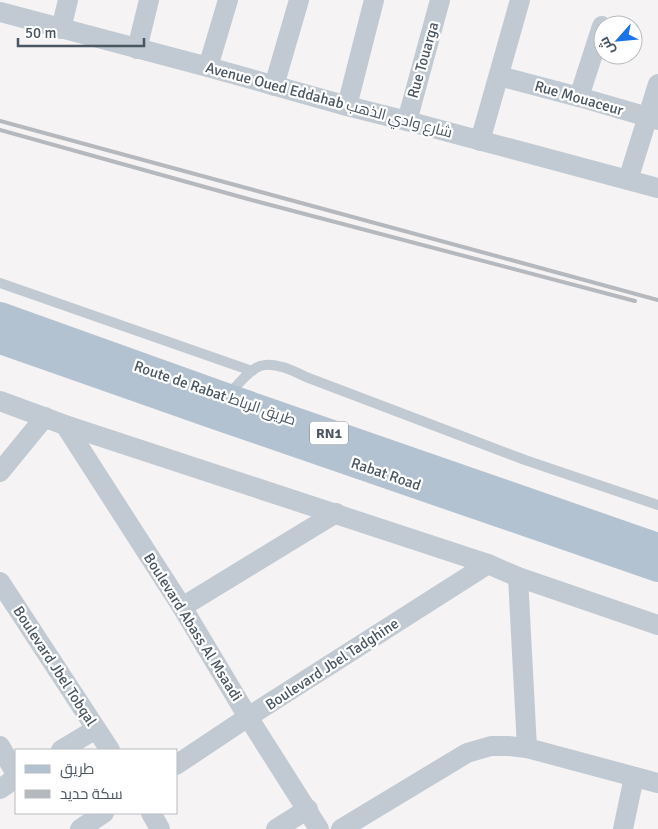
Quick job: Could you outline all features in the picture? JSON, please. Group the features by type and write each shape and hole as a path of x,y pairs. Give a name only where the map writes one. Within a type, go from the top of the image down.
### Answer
{"main road":[{"name":"Route de Rabat طريق الرباط","path":"0,316 226,397 658,547"},
{"name":"Rabat Road","path":"0,340 658,568"}],"street":[{"path":"61,29 68,0"},
{"path":"138,49 150,0"},
{"path":"208,67 228,0"},
{"path":"274,86 299,0"},
{"path":"346,106 374,0"},
{"name":"Rue Touarga","path":"406,121 440,0"},
{"path":"480,141 520,0"},
{"name":"Avenue Oued Eddahab شارع وادي الذهب","path":"0,12 658,188"},
{"path":"579,97 593,54"},
{"name":"Rue Mouaceur","path":"499,76 653,119"},
{"path":"628,180 653,119 658,84"},
{"path":"0,401 65,425 488,564 518,577 658,625"},
{"path":"0,472 45,417"},
{"name":"Boulevard Abass Al Msaadi","path":"65,425 182,607 248,717 319,829"},
{"path":"182,607 336,513"},
{"name":"Boulevard Jbel Tadghine","path":"178,764 488,564"},
{"path":"518,577 527,748"},
{"name":"Boulevard Jbel Tobqal","path":"0,582 109,749"},
{"path":"64,749 96,729"},
{"path":"0,746 15,772"},
{"path":"341,829 467,753 492,746 527,748 658,783"},
{"path":"623,829 634,777"},
{"path":"0,789 15,779"},
{"path":"276,829 308,809"},
{"path":"80,829 102,814"},
{"path":"151,814 160,829"}],"lane":[{"path":"0,283 252,371"},
{"path":"226,397 252,371 260,366 273,365 292,370 525,460 658,504"}],"railway":[{"path":"0,121 658,300"},
{"path":"0,130 248,199 635,301"}]}
